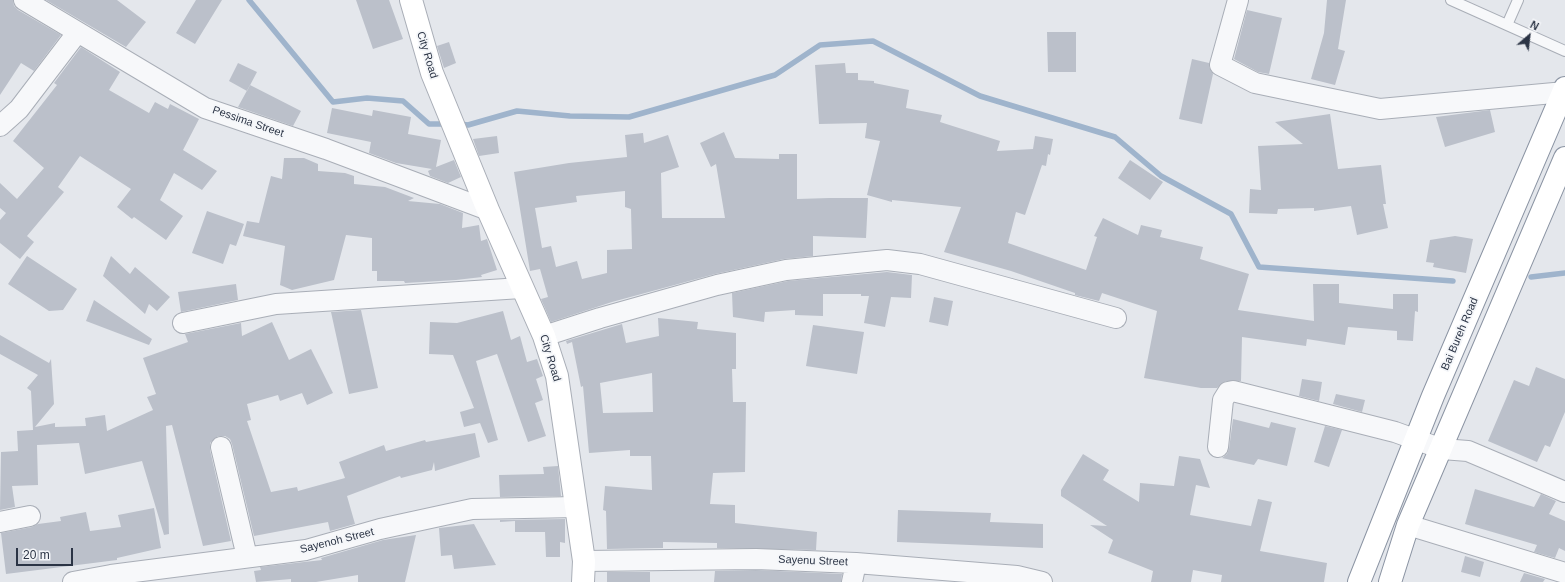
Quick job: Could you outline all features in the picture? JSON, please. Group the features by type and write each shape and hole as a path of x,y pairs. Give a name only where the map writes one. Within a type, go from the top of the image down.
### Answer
{"main road":[{"name":"City Road","path":"411,0 432,73 521,288 544,336 557,376 584,571"},
{"name":"Bai Bureh Road","path":"1359,582 1415,440 1564,90"},
{"path":"1390,582 1408,525 1442,449 1565,158"}],"street":[{"name":"Pessima Street","path":"24,0 205,108 326,149 488,210"},
{"path":"1238,0 1220,65 1255,83 1380,109 1564,90"},
{"path":"0,126 19,109 77,33"},
{"path":"544,336 600,318 740,280 786,270 887,260 920,264 1116,318"},
{"path":"183,323 276,304 521,288"},
{"path":"1218,447 1223,400 1228,392 1233,391 1395,432 1442,449 1468,451 1565,492"},
{"path":"221,447 246,558"},
{"name":"Sayenoh Street","path":"73,582 111,575 306,550 380,529 472,509 576,507"},
{"path":"0,522 30,516"},
{"path":"1408,525 1565,573"},
{"name":"Sayenu Street","path":"584,571 756,559 854,572 1017,576 1042,582"}],"lane":[{"path":"1451,0 1565,51"},
{"path":"1507,25 1518,0"}],"building":[{"path":"0,0 13,0 14,6 18,10 61,35 34,71 21,63 0,95"},
{"path":"46,0 117,0 146,22 126,47"},
{"path":"196,0 222,0 195,44 176,33"},
{"path":"356,0 389,0 403,39 373,49"},
{"path":"1327,0 1346,0 1338,49 1345,51 1335,85 1311,79 1324,33"},
{"path":"1247,10 1282,18 1269,74 1258,72 1234,59"},
{"path":"1047,32 1076,32 1076,72 1048,72"},
{"path":"449,42 456,63 444,68 437,46"},
{"path":"81,47 120,72 109,90 149,113 155,102 168,109 170,104 199,119 183,150 217,171 202,190 174,173 160,200 183,216 166,240 134,217 132,219 117,207 131,189 80,156 58,187 64,192 27,236 34,242 20,259 0,243 0,220 6,213 0,208 0,183 17,199 44,168 13,141 57,85 54,83"},
{"path":"1192,59 1209,63 1209,67 1213,74 1202,124 1179,119"},
{"path":"238,63 257,72 247,91 229,81"},
{"path":"845,63 846,73 858,73 858,80 874,81 874,83 909,90 906,108 942,115 940,122 1000,141 997,151 1033,149 1035,136 1053,139 1046,166 1042,165 1025,215 1016,212 1008,243 1086,270 1097,237 1094,236 1103,218 1138,235 1141,225 1162,230 1160,237 1203,247 1200,259 1249,274 1238,310 1314,321 1313,284 1339,284 1339,303 1393,309 1393,294 1418,294 1418,312 1415,311 1413,341 1397,340 1397,331 1348,327 1345,345 1307,339 1306,346 1242,337 1241,381 1226,381 1217,388 1201,388 1144,378 1157,311 1102,293 1099,301 1075,295 1075,293 1011,271 944,252 961,207 892,200 892,202 867,195 880,141 865,138 867,123 819,124 815,65"},
{"path":"250,85 301,111 293,126 238,107"},
{"path":"332,108 372,116 373,110 411,117 408,134 441,140 436,167 454,160 461,177 448,183 430,176 428,171 432,169 396,163 369,153 371,142 327,133"},
{"path":"1490,110 1495,132 1445,147 1436,117"},
{"path":"1330,114 1338,169 1381,165 1386,204 1383,204 1388,228 1357,235 1351,206 1314,211 1314,208 1278,209 1277,214 1249,213 1250,189 1261,190 1258,146 1303,144 1275,122"},
{"path":"724,132 735,158 779,159 779,154 797,154 797,199 868,198 866,238 813,236 813,256 784,259 715,274 612,302 551,322 541,299 548,297 540,269 530,271 514,172 569,163 627,157 625,135 643,133 644,143 668,135 679,167 661,173 662,218 725,218 716,164 711,167 700,143","holes":["625,191 625,207 631,209 632,249 607,250 607,273 582,279 577,261 556,267 551,246 542,248 535,208 577,202 576,196"]},
{"path":"497,136 499,153 479,156 473,139"},
{"path":"284,158 304,158 318,164 318,171 345,173 354,176 354,184 385,187 414,198 408,201 440,204 463,213 462,228 479,225 481,241 487,239 497,270 481,275 482,277 456,280 405,283 404,281 377,281 377,271 372,271 372,238 346,235 334,280 292,290 280,285 285,246 243,236 247,221 259,223 271,176 282,179"},
{"path":"1130,160 1163,182 1150,200 1118,178"},
{"path":"207,211 244,224 236,246 230,244 223,264 192,253"},
{"path":"1455,236 1473,239 1466,273 1433,267 1434,263 1426,262 1430,240"},
{"path":"27,256 77,289 63,310 49,311 8,284"},
{"path":"111,256 130,274 135,267 170,297 157,311 149,304 145,314 103,276"},
{"path":"887,272 912,275 911,298 891,297 885,327 864,323 869,296 861,296 861,294 823,294 823,316 795,315 795,310 765,312 764,322 733,317 732,293 788,281"},
{"path":"236,284 238,300 181,312 178,292"},
{"path":"934,297 953,301 948,326 929,322"},
{"path":"94,300 152,339 149,345 86,321"},
{"path":"361,310 378,388 349,394 331,312"},
{"path":"503,311 511,340 520,336 527,362 537,359 543,376 536,379 543,400 535,403 546,436 528,442 497,354 476,361 498,440 488,443 480,423 464,427 460,412 474,408 453,355 429,354 430,322 457,323"},
{"path":"658,318 698,322 697,329 736,333 736,369 732,369 733,402 746,402 745,472 713,473 710,504 735,505 735,523 817,532 816,550 717,548 717,543 663,542 663,548 607,549 606,511 603,510 605,486 652,490 651,456 630,456 630,450 589,453 583,386 581,387 572,342 567,344 566,341 622,324 626,343 659,336","holes":["652,373 653,412 603,413 600,383"]},
{"path":"272,322 289,360 311,349 333,393 307,405 302,393 280,401 278,395 247,404 251,420 247,421 271,492 297,487 298,491 345,478 339,462 384,445 386,451 425,440 426,442 475,433 480,457 435,471 434,462 432,470 401,478 400,476 347,496 355,524 330,531 328,522 254,536 232,444 230,439 225,436 218,436 210,443 210,450 231,541 203,546 172,425 166,426 169,534 164,535 142,461 85,474 79,443 37,445 38,485 12,486 15,507 0,510 1,452 18,451 17,431 33,430 31,391 27,388 38,375 0,354 0,335 49,363 51,359 54,404 35,427 55,423 55,427 86,426 85,418 105,415 107,431 153,410 147,397 156,394 143,358 188,342 185,334 241,323 242,336"},
{"path":"813,325 864,332 857,374 806,366"},
{"path":"1536,367 1565,379 1565,412 1550,447 1545,445 1537,462 1488,441 1514,380 1529,386"},
{"path":"1302,379 1322,382 1319,401 1299,396"},
{"path":"1336,394 1365,400 1362,412 1333,404"},
{"path":"1233,419 1269,428 1271,422 1296,428 1287,466 1258,459 1254,465 1222,458 1227,454 1229,449"},
{"path":"1325,426 1342,430 1329,467 1314,462"},
{"path":"1083,454 1109,470 1103,480 1139,502 1140,483 1174,486 1179,456 1200,459 1210,488 1196,485 1190,515 1251,526 1258,499 1272,502 1260,551 1327,563 1324,582 1221,582 1222,575 1193,570 1191,582 1151,582 1153,571 1108,553 1113,540 1090,525 1107,526 1061,496 1061,490"},
{"path":"558,466 561,496 500,497 499,475 544,474 543,467"},
{"path":"1475,489 1534,507 1541,494 1556,501 1549,514 1565,521 1565,551 1559,548 1555,558 1534,552 1537,545 1465,524"},
{"path":"154,508 161,548 117,558 117,560 6,574 1,533 32,527 38,524 61,521 60,517 86,512 90,531 121,527 118,515"},
{"path":"898,510 991,513 990,522 1043,524 1043,548 897,542"},
{"path":"565,519 565,543 560,542 560,557 546,557 545,532 515,532 515,521 500,522 500,520"},
{"path":"474,524 496,565 454,569 452,555 441,556 439,528"},
{"path":"416,535 405,582 358,582 358,575 316,582 291,582 291,579 256,582 254,571 261,570 260,567 322,560 321,558 383,540"},
{"path":"1465,556 1484,562 1480,577 1461,572"},
{"path":"756,570 842,574 841,582 714,582 715,571"},
{"path":"607,572 650,572 650,582 607,582"},
{"path":"1524,573 1545,579 1543,582 1520,582"}],"waterway":[{"path":"249,0 333,102 367,98 403,101 429,124 448,124"},
{"path":"459,124 468,125 517,111 570,116 629,117 775,75 820,45 873,41 980,96 1115,137 1161,176 1231,214 1259,267 1453,281"},
{"path":"1531,277 1565,273"}]}
